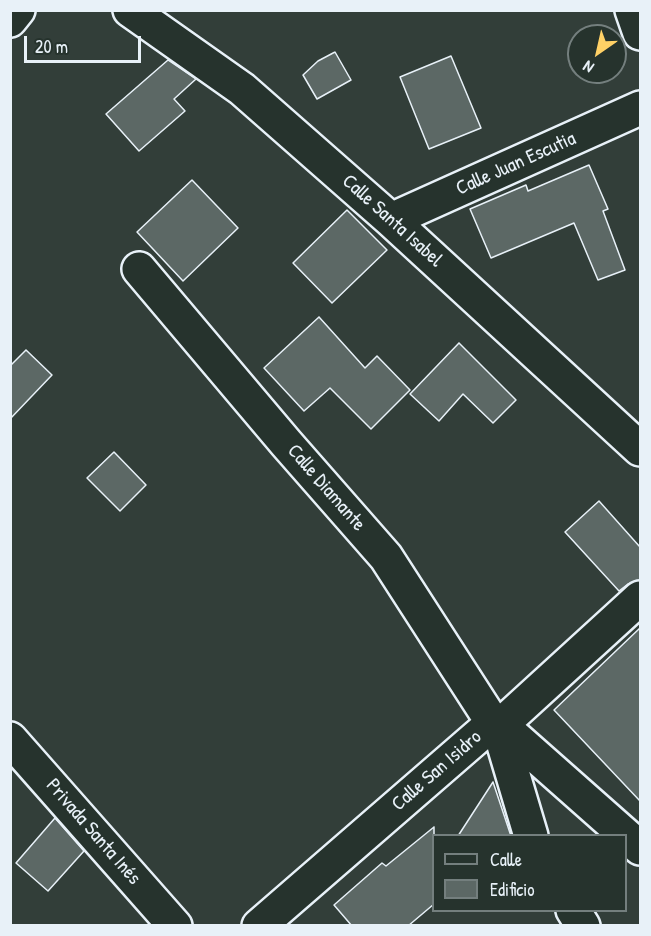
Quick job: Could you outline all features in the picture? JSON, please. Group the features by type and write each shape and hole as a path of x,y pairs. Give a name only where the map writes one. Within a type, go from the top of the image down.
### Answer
{"street":[{"path":"10,20 18,10"},
{"name":"Calle Santa Isabel","path":"130,10 242,89 391,220 640,448"},
{"path":"632,10 640,33"},
{"name":"Calle Juan Escutia","path":"391,220 640,108"},
{"name":"Calle Diamante","path":"139,268 286,443 386,557 497,724 624,834"},
{"name":"Calle San Isidro","path":"259,926 497,724 640,598"},
{"path":"497,724 530,834"},
{"name":"Privada Santa Inés","path":"10,739 175,926"},
{"name":"Calle Diamante","path":"627,837 640,848"},
{"path":"574,912 583,926"}],"building":[{"path":"335,52 351,80 317,99 303,75 318,61"},
{"path":"451,56 481,128 429,149 400,77"},
{"path":"168,60 196,79 174,99 185,111 139,151 106,114"},
{"path":"589,165 608,209 603,211 625,270 598,280 574,223 491,258 470,209 526,185 528,191"},
{"path":"192,180 238,228 183,281 137,232"},
{"path":"347,210 387,250 332,303 293,263"},
{"path":"319,317 365,368 377,356 410,390 371,429 330,388 304,411 264,368"},
{"path":"459,343 516,400 493,423 463,394 439,421 410,394"},
{"path":"26,350 52,375 10,419 10,366"},
{"path":"114,452 146,485 120,511 87,478"},
{"path":"599,501 640,547 640,580 628,584 619,591 565,532"},
{"path":"640,628 640,801 554,710"},
{"path":"493,782 510,834 459,834"},
{"path":"55,818 84,851 48,891 16,863"},
{"path":"434,827 434,834 432,834 432,906 408,926 352,926 334,905 382,863 386,866"}]}
